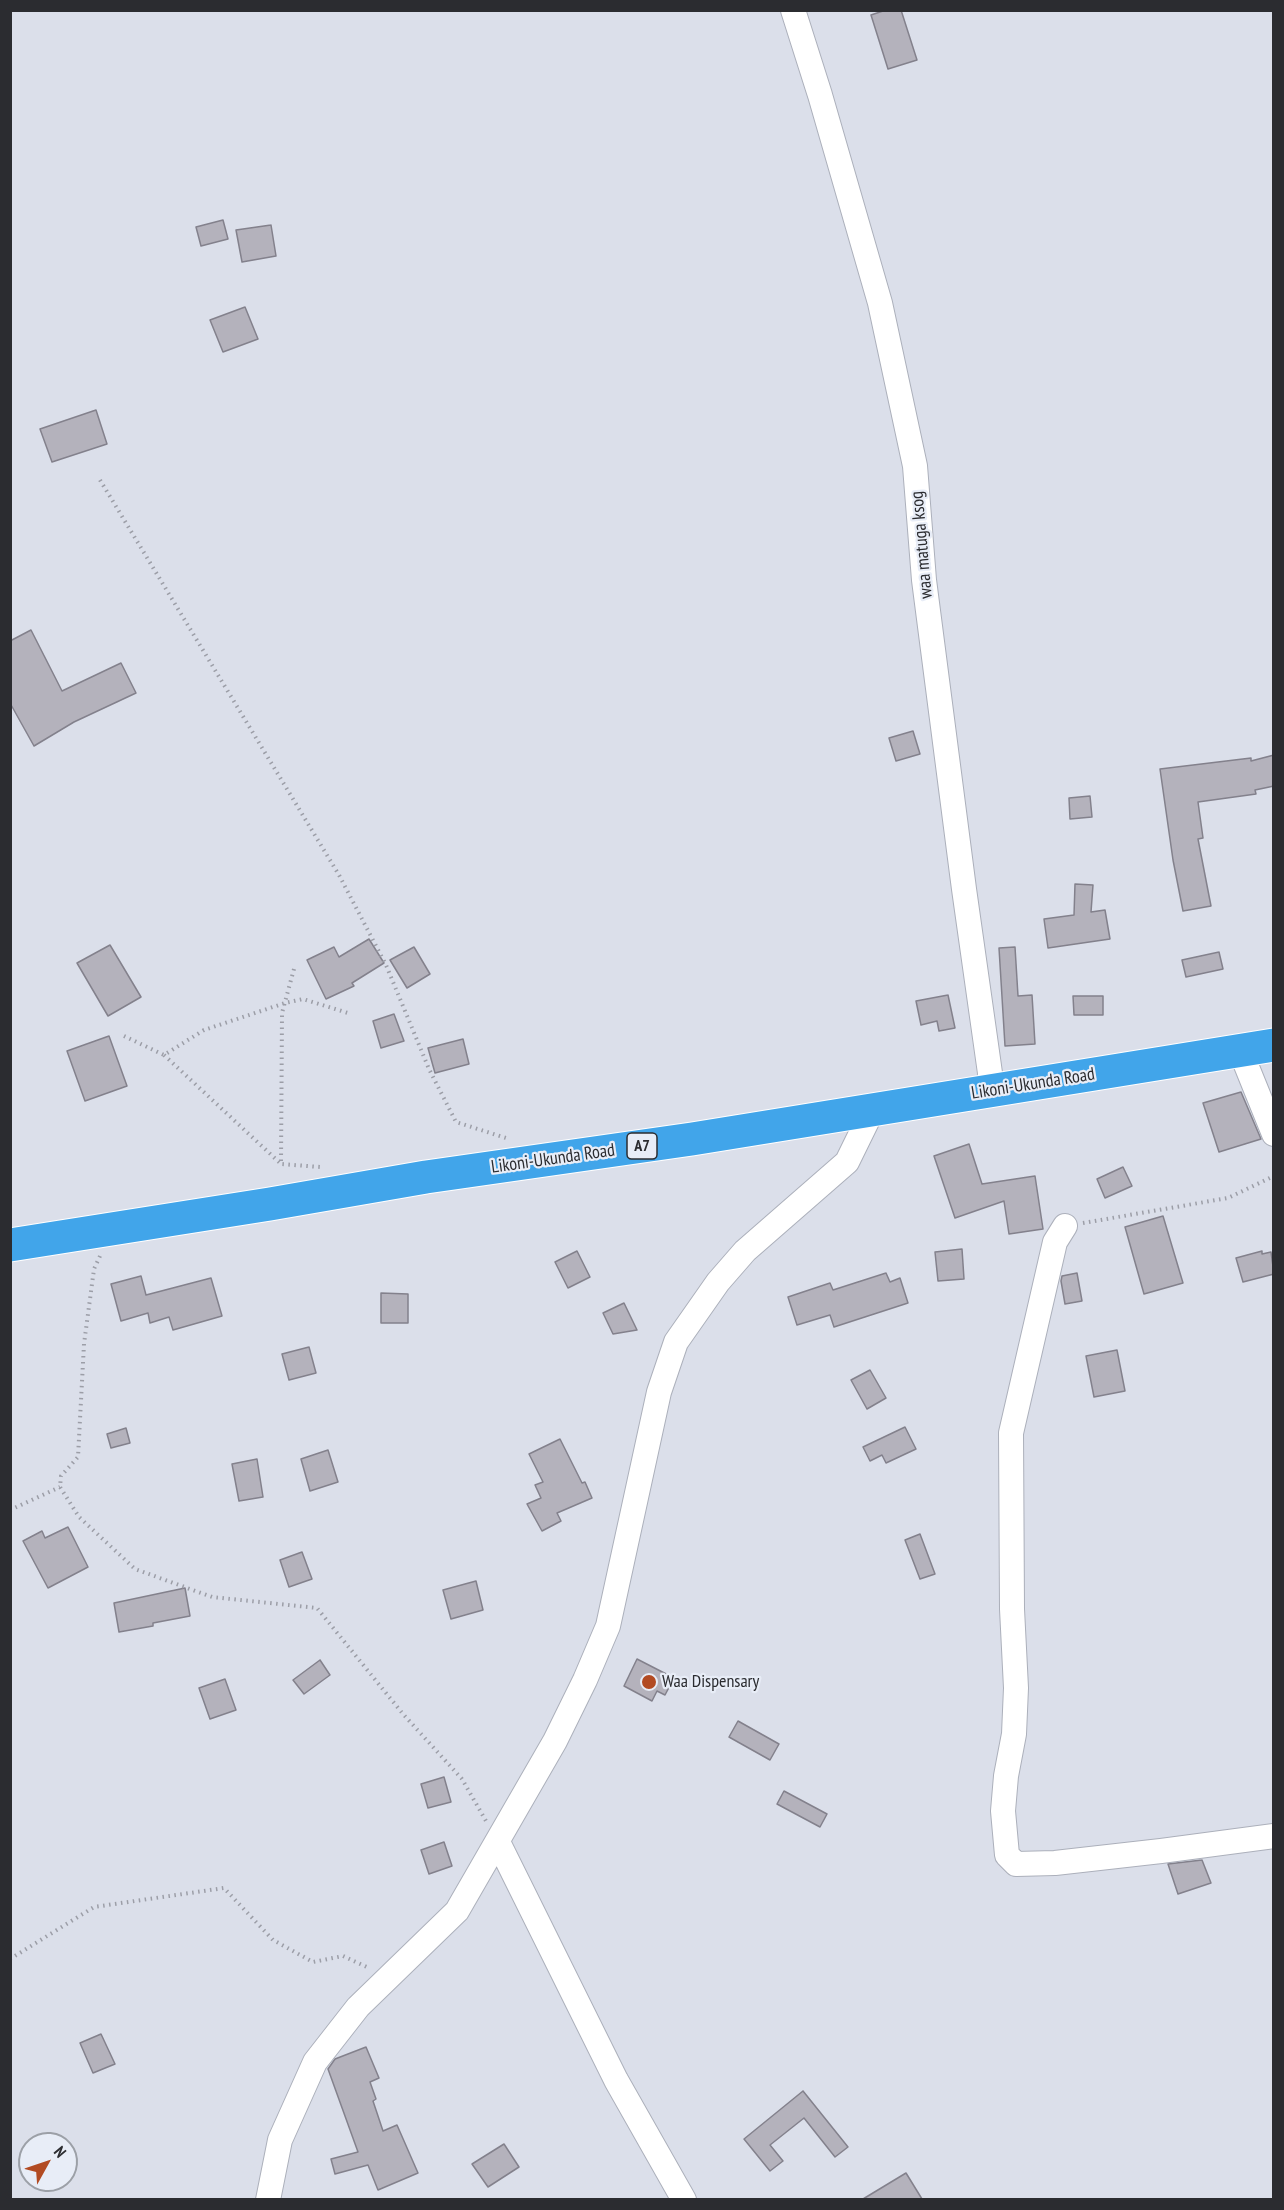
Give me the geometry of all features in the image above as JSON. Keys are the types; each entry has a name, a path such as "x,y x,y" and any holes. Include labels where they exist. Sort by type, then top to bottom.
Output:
{"highway":[{"name":"Likoni-Ukunda Road","path":"10,1245 426,1177 692,1139 1274,1045"}],"street":[{"name":"waa matuga ksog","path":"793,10 880,303 915,466 924,580 990,1073 989,1091"},
{"path":"1240,1050 1274,1134"},
{"path":"268,2199 280,2140 315,2062 358,2007 458,1911 555,1741 585,1680 608,1626 659,1392 676,1342 718,1282 745,1251 847,1162 873,1109"},
{"path":"1065,1226 1055,1242 1011,1433 1012,1609 1016,1688 1014,1734 1006,1776 1003,1810 1007,1855 1016,1864 1055,1863 1274,1836"},
{"path":"498,1842 616,2080 684,2199"}],"path":[{"path":"100,480 339,875 386,965 429,1069 456,1122 510,1140"},
{"path":"281,1164 282,1013 294,969"},
{"path":"164,1055 204,1030 285,1003 303,999 348,1013"},
{"path":"124,1036 164,1055 281,1164 325,1168"},
{"path":"1065,1226 1228,1198 1274,1176"},
{"path":"112,1228 94,1269 84,1344 78,1457 61,1476 60,1488 79,1517 135,1569 212,1597 317,1608 403,1714 462,1779 498,1842"},
{"path":"10,1510 60,1488"},
{"path":"10,1959 94,1907 224,1888 273,1940 313,1962 343,1956 388,1977"}],"building":[{"path":"886,10 901,10 917,60 888,69 871,15"},
{"path":"223,220 228,239 201,246 196,227"},
{"path":"271,225 276,256 242,262 236,230"},
{"path":"245,307 258,339 223,352 210,320"},
{"path":"96,410 107,444 52,462 40,429"},
{"path":"31,630 62,691 121,663 136,693 74,722 34,746 10,703 10,641"},
{"path":"913,731 920,754 896,761 889,738"},
{"path":"1274,755 1274,786 1255,790 1256,794 1198,802 1203,838 1198,839 1211,906 1183,911 1160,769 1251,758 1251,761"},
{"path":"1090,796 1092,817 1070,819 1069,798"},
{"path":"1075,884 1093,885 1091,912 1105,910 1110,939 1048,948 1044,919 1074,915"},
{"path":"369,939 384,963 352,983 354,986 326,999 307,960 334,947 339,957"},
{"path":"110,945 141,997 108,1016 77,963"},
{"path":"414,947 430,974 407,988 390,960"},
{"path":"1015,947 1018,996 1032,995 1035,1044 1005,1046 999,948"},
{"path":"1219,952 1223,969 1186,977 1182,960"},
{"path":"948,995 955,1028 939,1031 937,1021 921,1025 916,1001"},
{"path":"1073,996 1103,996 1103,1015 1074,1015"},
{"path":"394,1014 404,1041 381,1048 373,1021"},
{"path":"109,1036 127,1086 85,1101 67,1051"},
{"path":"463,1039 469,1064 435,1073 428,1048"},
{"path":"1241,1092 1261,1139 1219,1152 1203,1103"},
{"path":"969,1144 982,1184 1035,1176 1043,1229 1009,1234 1004,1201 955,1218 934,1156"},
{"path":"1123,1167 1132,1186 1105,1198 1097,1179"},
{"path":"1163,1216 1183,1283 1144,1294 1125,1227"},
{"path":"962,1249 964,1279 938,1281 935,1252"},
{"path":"577,1251 590,1277 568,1288 555,1262"},
{"path":"1262,1251 1262,1254 1271,1252 1274,1274 1243,1282 1236,1258"},
{"path":"886,1273 890,1282 900,1278 908,1303 834,1327 830,1315 797,1325 788,1297 830,1283 833,1290"},
{"path":"1077,1273 1082,1301 1065,1304 1062,1276"},
{"path":"141,1276 146,1295 211,1278 222,1316 173,1330 169,1317 150,1323 148,1313 121,1321 111,1284"},
{"path":"381,1293 408,1294 408,1323 381,1323"},
{"path":"624,1303 637,1330 613,1334 603,1313"},
{"path":"309,1347 316,1373 289,1380 282,1354"},
{"path":"1117,1350 1125,1391 1094,1397 1086,1356"},
{"path":"870,1370 886,1398 867,1409 851,1380"},
{"path":"905,1427 916,1449 886,1463 882,1455 870,1461 863,1447"},
{"path":"126,1428 130,1443 111,1448 107,1434"},
{"path":"560,1439 592,1498 557,1513 561,1521 542,1531 527,1504 541,1498 535,1485 543,1482 529,1454"},
{"path":"328,1450 338,1482 310,1491 301,1459"},
{"path":"257,1459 263,1497 239,1501 232,1464"},
{"path":"68,1527 88,1567 48,1588 23,1541 42,1531 45,1538"},
{"path":"920,1534 935,1574 920,1579 905,1540"},
{"path":"302,1552 312,1579 289,1587 280,1560"},
{"path":"476,1581 483,1610 451,1619 443,1590"},
{"path":"185,1588 190,1616 119,1632 114,1603"},
{"name":"Waa Dispensary","path":"637,1659 674,1678 665,1695 657,1691 652,1701 624,1686"},
{"path":"320,1660 330,1675 304,1694 293,1680"},
{"path":"225,1679 236,1710 210,1719 199,1688"},
{"path":"738,1721 779,1744 770,1760 729,1737"},
{"path":"444,1777 451,1802 428,1808 421,1784"},
{"path":"784,1791 827,1814 820,1827 777,1804"},
{"path":"444,1842 452,1866 429,1874 421,1850"},
{"path":"1202,1860 1211,1883 1178,1894 1168,1864"},
{"path":"101,2034 115,2064 93,2073 80,2043"},
{"path":"366,2047 379,2078 370,2082 376,2099 373,2101 383,2131 397,2125 418,2173 378,2190 368,2165 335,2174 331,2159 358,2152 328,2069 335,2059"},
{"path":"803,2091 848,2147 835,2157 804,2118 770,2145 783,2161 770,2171 744,2139"},
{"path":"504,2144 519,2167 488,2187 472,2164"},
{"path":"906,2173 922,2199 863,2199"}],"place":[{"name":"Waa Dispensary","path":"649,1682"}]}
